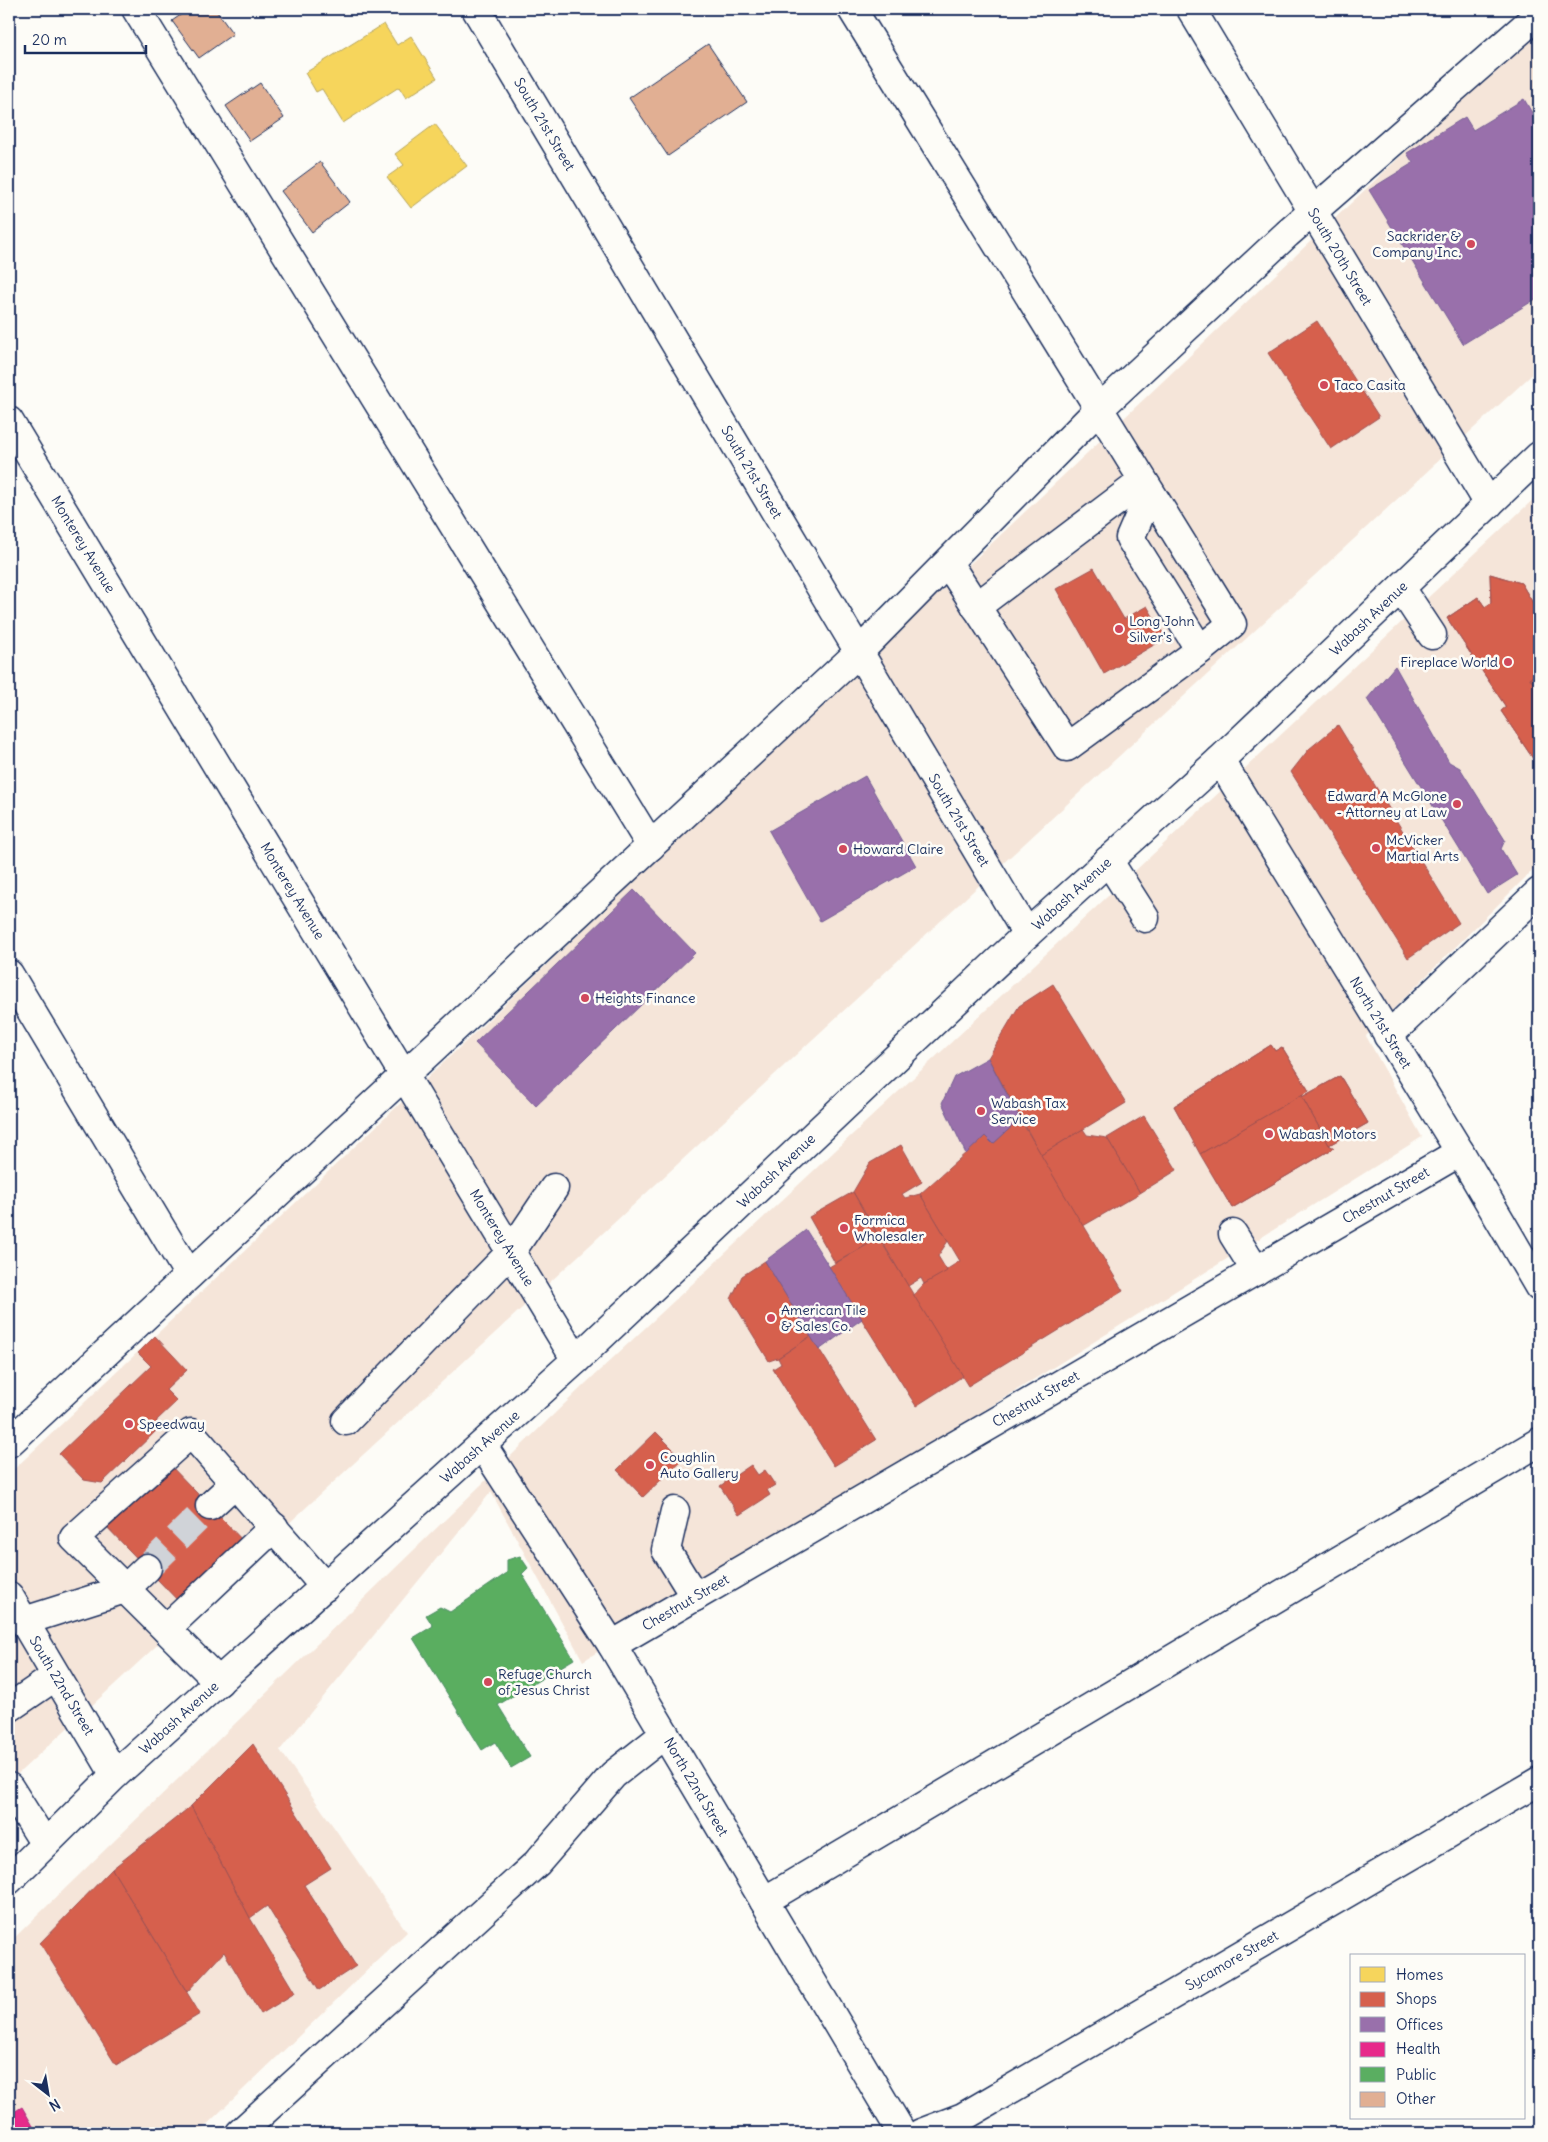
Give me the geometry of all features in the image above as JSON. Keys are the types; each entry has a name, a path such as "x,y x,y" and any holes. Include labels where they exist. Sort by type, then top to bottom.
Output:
{"street":[{"path":"136,9 651,846"},
{"name":"South 21st Street","path":"476,9 1027,934"},
{"path":"852,9 1232,624 1200,650 1067,747 948,563"},
{"name":"South 20th Street","path":"1191,9 1489,504"},
{"path":"9,1443 859,652 1099,409 1313,212 1539,14"},
{"name":"Monterey Avenue","path":"9,421 576,1360"},
{"name":"Wabash Avenue","path":"9,1880 115,1775 483,1446 576,1360 1027,934 1220,760 1539,456"},
{"path":"976,607 1146,486"},
{"path":"1146,486 1130,538 1200,650"},
{"path":"1400,588 1432,635"},
{"name":"North 21st Street","path":"1220,760 1537,1277"},
{"path":"1108,860 1144,918"},
{"path":"1388,1036 1539,892"},
{"path":"9,974 189,1275"},
{"name":"Chestnut Street","path":"612,1645 1460,1152"},
{"path":"346,1421 511,1252 554,1188"},
{"path":"1234,1234 1256,1271"},
{"path":"219,1682 74,1538 191,1432 325,1587"},
{"path":"764,1901 1539,1442"},
{"name":"North 22nd Street","path":"483,1446 612,1645 902,2133"},
{"path":"210,1506 235,1483"},
{"path":"675,1511 666,1550 695,1597"},
{"path":"166,1629 274,1527"},
{"path":"24,1621 125,1590 147,1568"},
{"name":"South 22nd Street","path":"9,1596 115,1775"},
{"path":"9,1708 56,1676"},
{"path":"240,2133 537,1863 613,1775 665,1734"},
{"name":"Sycamore Street","path":"921,2133 963,2117 1539,1780"},
{"path":"9,1787 45,1844"}],"shaded area":[{"path":"1539,25 1539,368 9,1782 9,1474"},
{"path":"1539,494 1539,864 1366,1036 1422,1137 583,1661 491,1492 280,1750 407,1932 198,2133 9,2133 9,1943 585,1384"}],"building: Homes":[{"path":"384,24 397,45 411,36 437,78 406,98 399,87 343,123 322,89 316,92 305,73"},
{"path":"435,124 467,166 411,208 387,177 404,165 395,154"}],"building: Shops":[{"name":"Taco Casita","path":"1317,321 1379,417 1331,449 1268,353"},
{"name":"Long John Silver's","path":"1094,568 1124,619 1147,606 1166,638 1104,674 1056,589"},
{"name":"Fireplace World","path":"1490,574 1521,583 1539,613 1539,761 1534,760 1501,711 1506,707 1447,618 1478,597 1485,607 1491,603"},
{"name":"Fireplace World","path":"1490,574 1521,583 1539,613 1539,673 1530,678 1539,693 1539,761 1534,760 1501,711 1506,707 1447,618 1478,597 1485,607 1491,603"},
{"path":"1539,673 1539,693 1530,678"},
{"name":"McVicker Martial Arts","path":"1338,725 1459,923 1408,958 1291,772 1309,749"},
{"path":"1053,984 1126,1103 1041,1155 988,1058 1019,1006"},
{"name":"Wabash Motors","path":"1271,1045 1275,1051 1282,1047 1309,1091 1303,1094 1302,1097 1340,1076 1368,1123 1329,1145 1334,1148 1232,1208 1174,1106"},
{"path":"1271,1045 1275,1051 1282,1047 1309,1091 1200,1154 1174,1106"},
{"path":"1340,1076 1368,1123 1329,1145 1302,1097"},
{"path":"1303,1094 1302,1097 1329,1145 1334,1148 1232,1208 1200,1154"},
{"path":"1144,1116 1177,1170 1140,1193 1107,1138"},
{"path":"1020,1119 1123,1291 968,1386 913,1296 924,1284 960,1261 920,1194 985,1136 993,1144"},
{"path":"1083,1129 1087,1135 1107,1138 1140,1193 1083,1226 1041,1155"},
{"path":"901,1145 922,1182 902,1194 905,1198 920,1194 948,1241 938,1256 947,1271 924,1284 921,1278 908,1286 853,1192 870,1163"},
{"name":"Formica Wholesaler","path":"853,1192 879,1238 835,1263 809,1217"},
{"path":"879,1238 963,1376 916,1406 829,1267"},
{"name":"American Tile & Sales Co.","path":"765,1261 811,1336 778,1358 769,1361 731,1299 742,1276"},
{"path":"155,1336 187,1370 166,1390 177,1401 157,1420 157,1430 102,1483 84,1480 59,1454 151,1366 138,1353"},
{"path":"811,1336 876,1440 834,1466 773,1369 781,1364 778,1358"},
{"name":"Coughlin Auto Gallery","path":"656,1432 683,1459 643,1497 617,1470"},
{"path":"166,1461 248,1546 184,1607 102,1522"},
{"path":"751,1465 758,1475 765,1470 775,1485 767,1490 770,1495 739,1515 720,1486"},
{"path":"253,1744 331,1868 304,1885 356,1966 319,1990 267,1906 250,1918 191,1806"},
{"path":"191,1806 250,1918 295,1993 261,2014 224,1952 187,1992 112,1869"},
{"path":"112,1869 200,2014 116,2065 40,1943"}],"building: Offices":[{"name":"Sackrider & Company Inc.","path":"1524,99 1539,125 1539,297 1463,344 1369,190 1413,163 1407,153 1465,117 1473,130"},
{"name":"Edward A McGlone - Attorney at Law","path":"1395,666 1449,762 1460,768 1505,840 1501,849 1517,875 1487,894 1367,699"},
{"name":"Howard Claire","path":"865,776 916,866 820,921 769,831"},
{"name":"Heights Finance","path":"634,890 695,953 536,1106 475,1043"},
{"name":"Wabash Tax Service","path":"988,1058 1020,1119 993,1144 985,1136 966,1154 942,1103 954,1077"},
{"path":"806,1230 862,1319 819,1350 765,1261"}],"building: Health":[{"path":"22,2107 37,2133 9,2133 9,2115"}],"building: Public":[{"name":"Refuge Church of Jesus Christ","path":"520,1556 528,1568 522,1574 574,1659 498,1705 530,1757 511,1768 495,1742 482,1750 413,1638 433,1626 426,1615 440,1607 450,1612 507,1573 507,1560"}],"building: Other":[{"path":"189,9 215,9 233,34 199,58 172,21"},
{"path":"708,44 747,102 668,156 629,98"},
{"path":"260,83 284,118 250,141 226,106"},
{"path":"320,162 350,202 312,232 281,191"}],"tunnel":[{"path":"147,1568 210,1506"}],"place":[{"name":"Sackrider & Company Inc.","path":"1471,244"},
{"name":"Taco Casita","path":"1324,385"},
{"name":"Long John Silver's","path":"1119,629"},
{"name":"Fireplace World","path":"1508,662"},
{"name":"Edward A McGlone - Attorney at Law","path":"1457,804"},
{"name":"McVicker Martial Arts","path":"1376,848"},
{"name":"Howard Claire","path":"843,849"},
{"name":"Heights Finance","path":"585,998"},
{"name":"Wabash Tax Service","path":"981,1111"},
{"name":"Wabash Motors","path":"1269,1134"},
{"name":"Formica Wholesaler","path":"844,1228"},
{"name":"American Tile & Sales Co.","path":"771,1318"},
{"name":"Speedway","path":"129,1424"},
{"name":"Coughlin Auto Gallery","path":"650,1465"},
{"name":"Refuge Church of Jesus Christ","path":"488,1682"}]}
